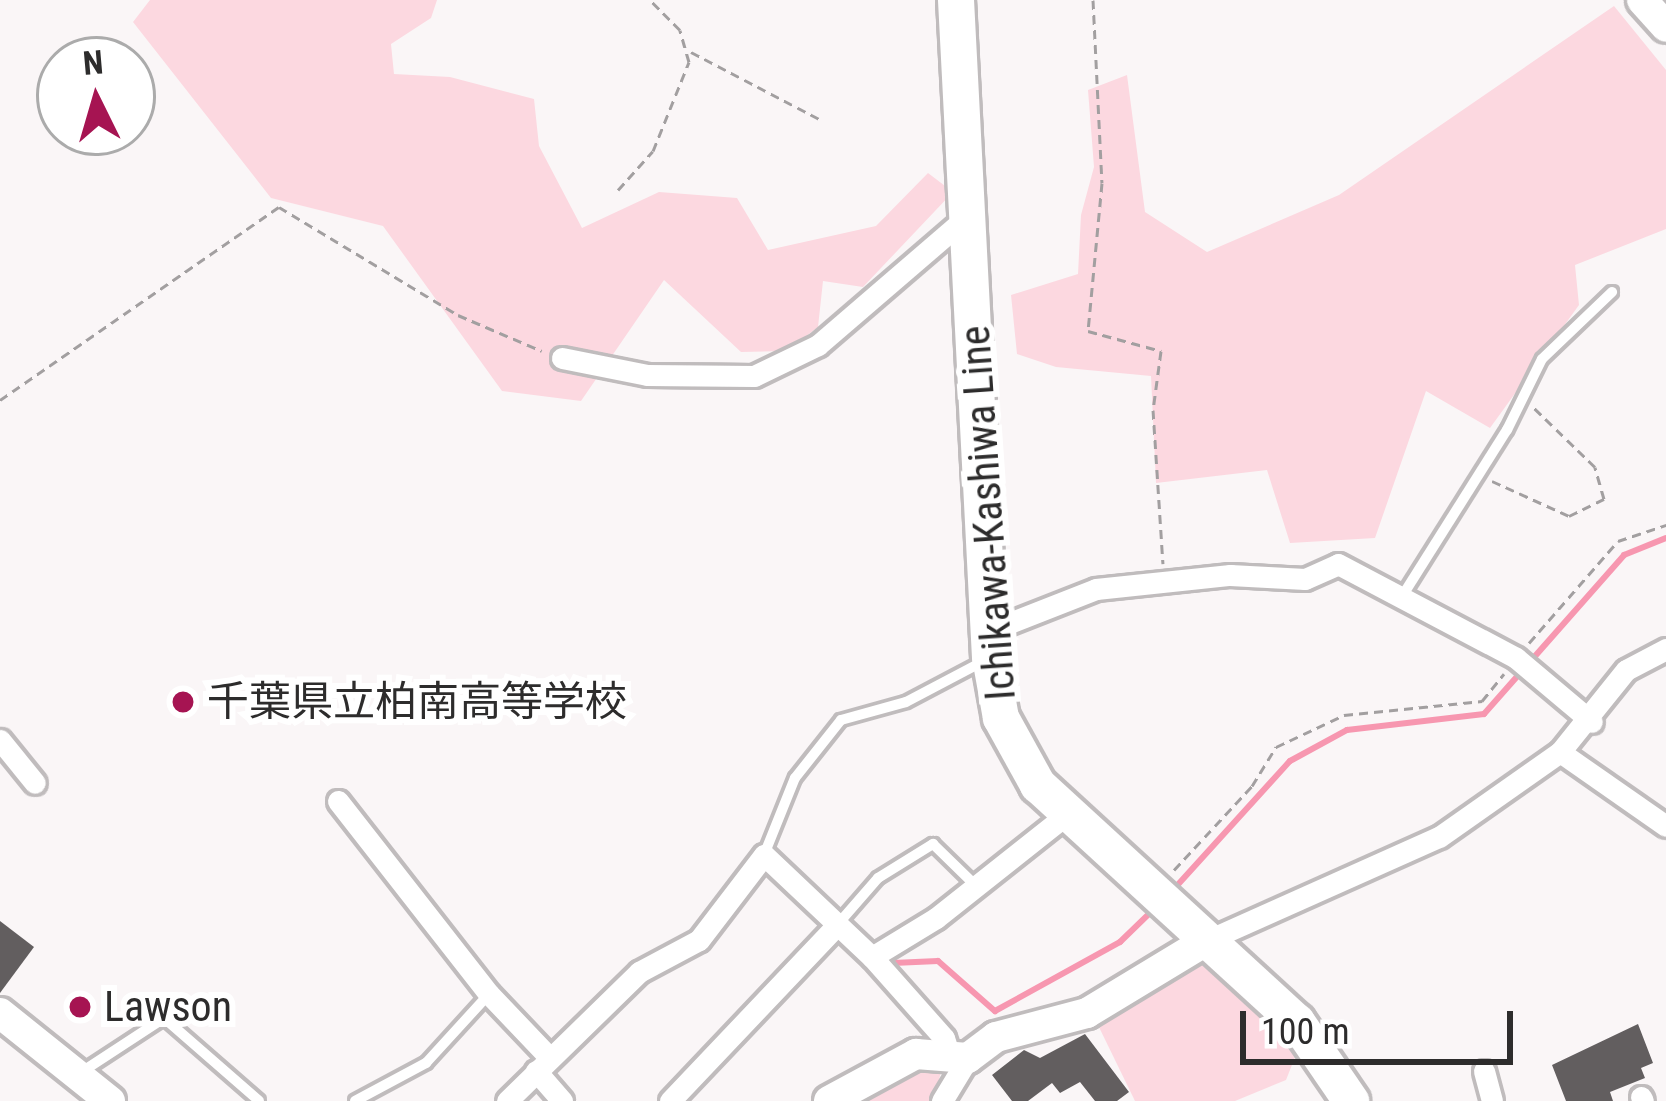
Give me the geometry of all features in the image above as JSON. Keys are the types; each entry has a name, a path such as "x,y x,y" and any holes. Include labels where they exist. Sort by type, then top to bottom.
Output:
{"main road":[{"name":"Ichikawa-Kashiwa Line","path":"956,0 990,644 1013,746 1067,814 1164,891 1206,941 1297,1022 1351,1101"}],"street":[{"path":"1642,0 1666,27"},
{"path":"562,358 647,375 754,376 818,344 968,216"},
{"path":"990,644 1096,589 1164,581 1305,578 1338,563 1399,600 1516,658 1592,722"},
{"path":"829,1101 916,1054 959,1056 996,1036 1087,1013 1206,941 1439,837 1560,752 1592,722 1626,670 1666,649"},
{"path":"0,740 34,783"},
{"path":"1560,752 1663,820"},
{"path":"338,801 543,1065 562,1101"},
{"path":"872,957 976,886 1067,814"},
{"path":"507,1101 640,972 699,940 764,855 872,957 959,1056"},
{"path":"670,1101 838,925"},
{"path":"0,1013 110,1101"},
{"path":"942,1101 959,1056"},
{"path":"1484,1071 1492,1101"}],"lane":[{"path":"1399,600 1480,476 1557,341 1612,292"},
{"path":"764,855 795,778 841,720 906,702 990,644"},
{"path":"838,925 878,878 933,844 976,886"},
{"path":"355,1101 426,1063 489,994"},
{"path":"77,1075 164,1018 259,1101"}],"path":[{"path":"650,0 680,30 689,51 823,121"},
{"path":"1093,0 1102,183 1088,331 1161,352 1153,410 1164,581"},
{"path":"618,190 653,151 689,51"},
{"path":"0,400 280,207 458,315 562,358"},
{"path":"1480,476 1569,516 1604,500 1595,467 1523,398"},
{"path":"1164,891 1252,786 1276,747 1344,715 1482,701 1618,541 1666,525"}],"shaded area":[{"path":"150,0 437,0 431,18 391,44 394,74 450,77 534,99 539,146 582,228 659,192 737,198 768,250 876,226 928,173 953,192 863,287 823,281 818,327 787,351 741,352 664,280 581,401 502,391 383,226 271,198 156,51 156,36 144,36 133,22"},
{"path":"1614,6 1666,70 1666,229 1575,265 1579,305 1490,428 1426,391 1375,538 1290,543 1267,470 1156,483 1151,376 1056,367 1017,354 1011,295 1078,274 1081,215 1094,167 1088,90 1127,75 1145,212 1207,252 1339,195"},
{"path":"1190,963 1213,963 1299,1047 1286,1080 1235,1101 1135,1101 1096,1021"},
{"path":"943,1063 934,1101 848,1101 918,1065"}],"building":[{"path":"0,921 34,947 0,993"},
{"path":"1638,1024 1653,1063 1641,1068 1645,1078 1610,1092 1613,1101 1566,1101 1552,1065"},
{"path":"1085,1034 1129,1092 1117,1101 1095,1101 1080,1082 1060,1093 1052,1083 1028,1101 1012,1101 992,1075 1024,1050 1040,1058"}],"waterway":[{"path":"1173,890 1290,761 1347,730 1484,714 1624,555 1666,538"},
{"path":"893,963 938,961 995,1011 1120,942 1155,908"}],"place":[{"name":"千葉県立柏南高等学校","path":"183,702"},
{"name":"Lawson","path":"80,1007"}]}
